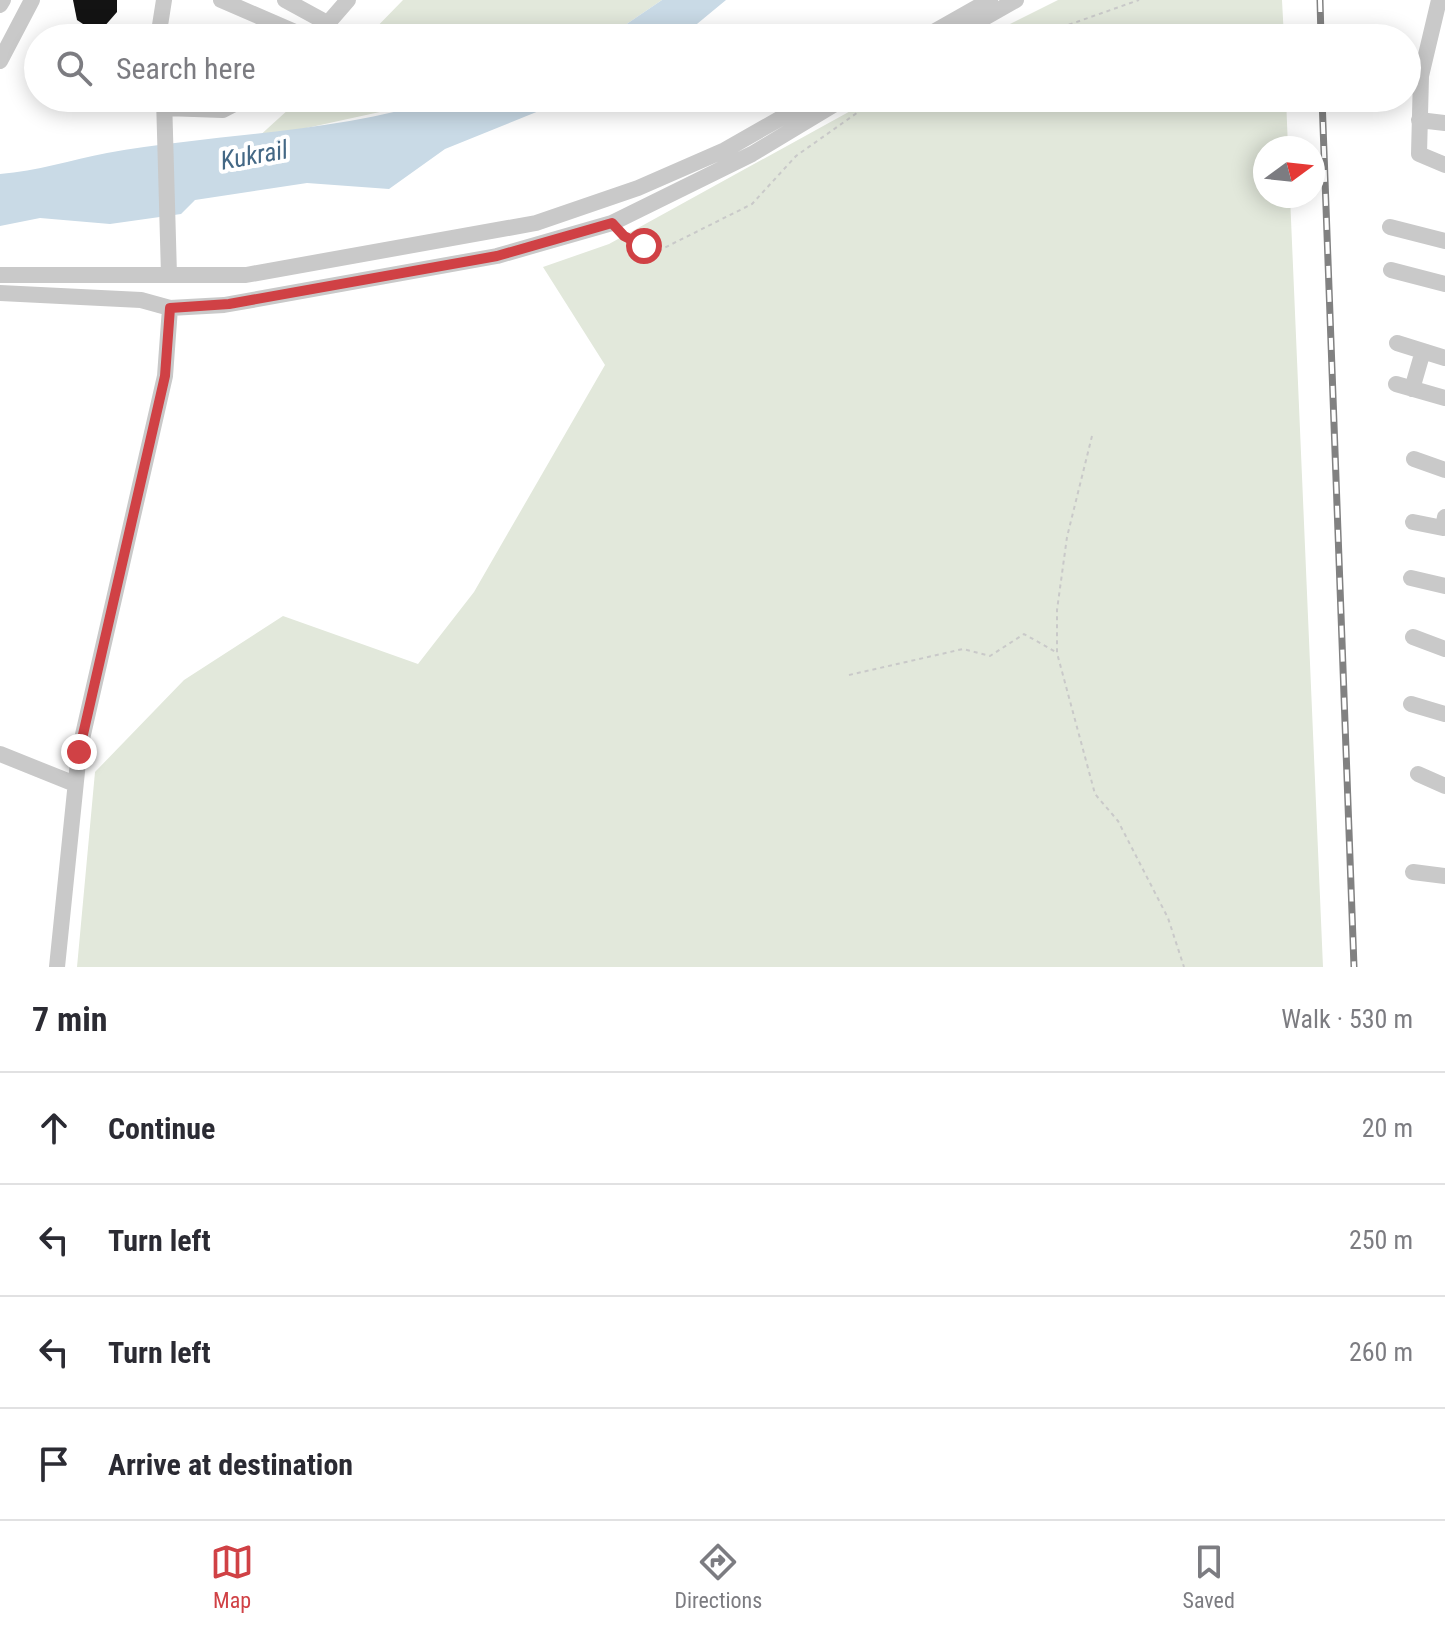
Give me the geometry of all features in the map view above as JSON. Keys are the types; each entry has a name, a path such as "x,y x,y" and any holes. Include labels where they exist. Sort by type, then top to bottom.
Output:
{"street":[{"path":"0,5 3,0"},
{"path":"0,61 32,0"},
{"path":"160,24 164,0"},
{"path":"221,0 278,24"},
{"path":"285,0 329,24 347,0"},
{"path":"948,24 990,0"},
{"path":"974,24 1016,0"},
{"path":"1421,76 1439,0"},
{"path":"165,112 170,270"},
{"path":"0,293 122,299 170,308 224,305 497,256 612,223 740,161 800,112"},
{"path":"0,275 122,278 170,270 246,275 536,223 638,188 812,112"},
{"path":"1419,112 1419,154 1445,165"},
{"path":"1419,120 1445,123"},
{"path":"1390,227 1445,241"},
{"path":"1391,270 1445,284"},
{"path":"224,275 224,305"},
{"path":"122,278 122,299"},
{"path":"57,967 79,752 165,376 170,308"},
{"path":"1397,343 1445,358"},
{"path":"1423,351 1404,387 1445,398"},
{"path":"1414,459 1445,470"},
{"path":"1413,522 1443,528 1445,517"},
{"path":"1411,578 1445,586"},
{"path":"1413,637 1445,649"},
{"path":"1411,704 1445,714"},
{"path":"0,754 75,784"},
{"path":"1418,774 1445,786"},
{"path":"1413,872 1445,876"}],"path":[{"path":"1071,24 1139,0"},
{"path":"612,223 624,236 658,251 698,233 752,204 796,156 858,112"},
{"path":"1092,436 1067,537 1057,610 1057,653 1095,794 1118,821 1168,918 1184,967"},
{"path":"849,675 963,649 990,656 1024,634 1057,653"}],"shaded area":[{"path":"403,0 662,0 627,24 380,24"},
{"path":"1058,0 1282,0 1283,24 1010,24"},
{"path":"286,112 380,112 256,139"},
{"path":"849,112 1287,112 1288,136 1253,136 1253,208 1291,208 1323,967 77,967 95,772 184,680 283,616 418,664 474,592 605,365 543,267 609,244"}],"water":[{"path":"662,0 726,0 697,24 627,24"},
{"name":"Kukrail","path":"394,112 536,112 445,149 389,189 307,183 195,200 181,214 110,224 40,218 0,226 0,174 149,146 361,119"}],"building":[{"path":"73,0 117,0 117,12 106,24 83,24 77,20"}],"railway":[{"path":"1320,0 1321,24"},
{"path":"1323,112 1354,967"}],"route":[{"path":"79,752 165,376 170,308 229,304 497,256 612,223 624,236 644,246"}]}
